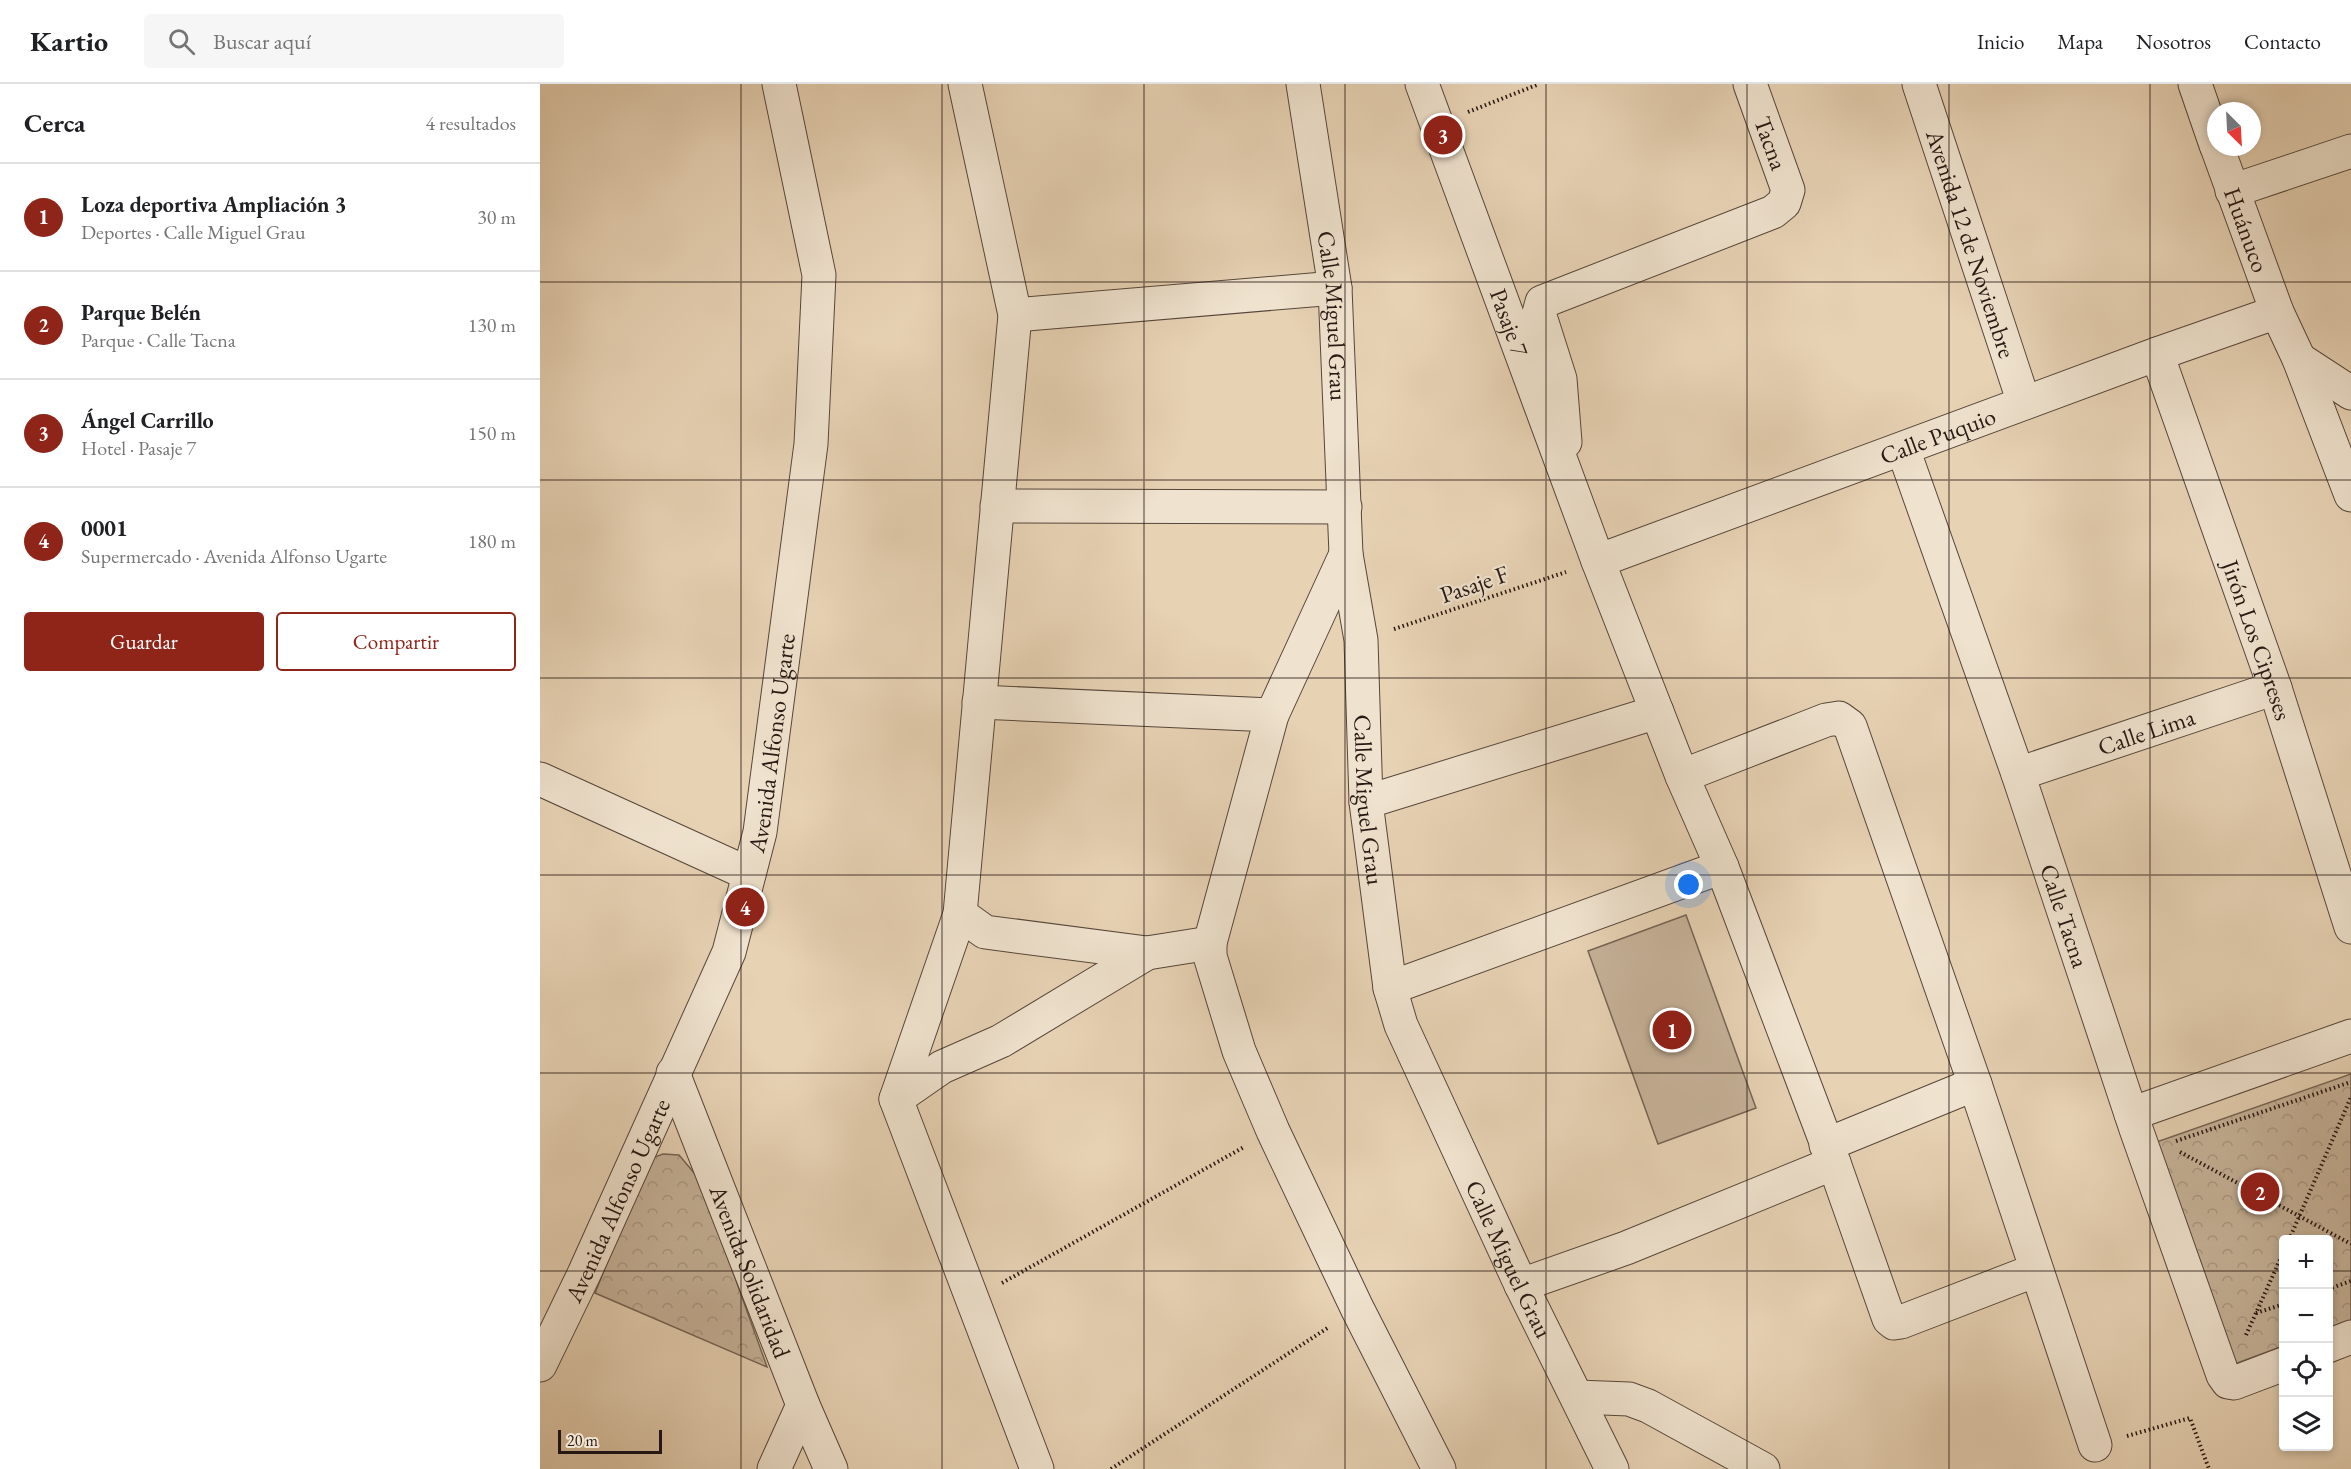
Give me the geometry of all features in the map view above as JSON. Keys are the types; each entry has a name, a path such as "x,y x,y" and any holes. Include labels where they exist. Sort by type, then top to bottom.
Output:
{"street":[{"name":"Avenida Alfonso Ugarte","path":"540,1365 584,1274 729,952 760,832 811,444 819,274 779,84"},
{"path":"965,84 1015,315 960,914 896,1099 1037,1469"},
{"name":"Calle Miguel Grau","path":"1303,84 1335,288 1346,554 1361,640 1366,802 1390,988 1401,1025 1521,1285 1612,1469"},
{"name":"Pasaje 7","path":"1422,84 1598,561 1682,776 1722,867 1830,1154 1889,1319 1894,1323 1901,1323 2036,1270"},
{"name":"Tacna","path":"1566,473 1562,386 1539,313 1542,302 1773,212 1784,203 1788,190 1750,84"},
{"name":"Avenida 12 de Noviembre","path":"1919,84 2024,403"},
{"name":"Huánuco","path":"2195,84 2207,119"},
{"path":"2232,191 2351,151"},
{"name":"Huánuco","path":"2220,156 2277,312 2299,359 2351,495"},
{"path":"1015,315 1335,288"},
{"name":"Calle Puquio","path":"1598,561 2157,354 2277,312"},
{"name":"Jirón Los Cipreses","path":"2157,354 2275,688 2351,927"},
{"path":"2299,359 2351,393"},
{"name":"Calle Tacna","path":"1903,449 2018,774 2134,1121 2219,1364 2228,1382"},
{"path":"998,506 1345,507"},
{"path":"1346,554 1272,715 1210,943 1210,956 1239,1051 1273,1131 1439,1469"},
{"name":"Calle Lima","path":"2018,774 2275,688"},
{"path":"979,702 1272,715"},
{"path":"1366,802 1657,712"},
{"path":"1682,776 1826,720 1839,718 1850,726 1975,1084 2095,1445"},
{"path":"540,779 749,874"},
{"path":"1390,988 1722,867"},
{"path":"960,914 986,932 1147,953 1210,943"},
{"path":"896,1099 942,1067 1001,1041 1147,953"},
{"path":"2134,1121 2351,1036"},
{"name":"Avenida Solidaridad","path":"673,1073 803,1404 831,1469"},
{"path":"1521,1285 1626,1248 1975,1084"},
{"path":"2333,1344 2351,1337"},
{"path":"2228,1382 2234,1383 2279,1366"},
{"path":"1577,1397 1619,1398 1648,1406 1763,1469"},
{"path":"774,1469 803,1404"}],"path":[{"path":"1437,124 1539,84"},
{"name":"Pasaje F","path":"1361,640 1598,561"},
{"path":"2166,1144 2351,1082"},
{"path":"2291,1235 2351,1097"},
{"path":"2134,1121 2166,1144 2351,1244"},
{"path":"972,1299 1273,1131"},
{"path":"2228,1382 2279,1260"},
{"path":"2333,1287 2351,1281"},
{"path":"2256,1314 2279,1305"},
{"path":"1111,1469 1358,1308"},
{"path":"2095,1445 2190,1418 2209,1469"}],"green space":[{"path":"1686,915 1756,1108 1658,1144 1588,951"},
{"path":"2351,1074 2351,1321 2333,1328 2333,1235 2279,1235 2279,1347 2232,1365 2151,1144"},
{"path":"663,1154 679,1155 700,1180 767,1367 595,1293 649,1159"}],"place":[{"name":"Ángel Carrillo","path":"1443,135"},
{"name":"0001","path":"745,907"},
{"name":"Loza deportiva Ampliación 3","path":"1672,1030"},
{"name":"Parque Belén","path":"2260,1192"}]}
